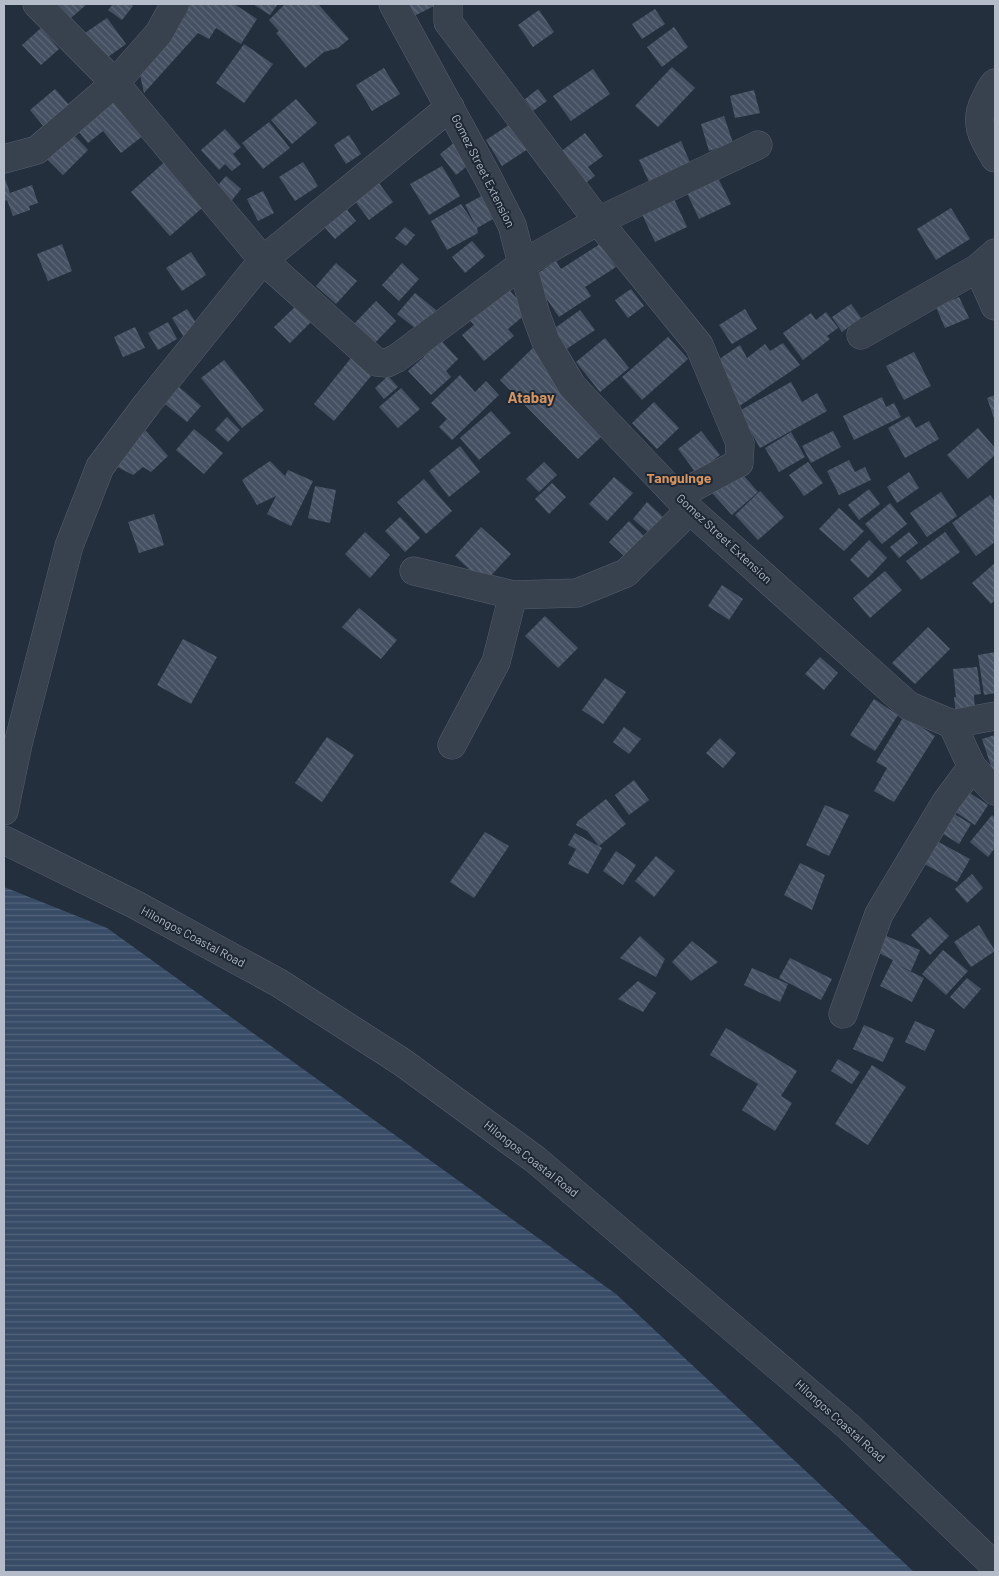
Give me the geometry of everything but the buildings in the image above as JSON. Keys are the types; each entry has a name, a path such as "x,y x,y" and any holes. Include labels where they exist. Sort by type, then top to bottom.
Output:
{"street":[{"path":"37,4 115,83 263,260 376,362 387,363 397,358 522,264 598,222 758,146"},
{"path":"4,159 37,150 115,83 158,33 175,4"},
{"name":"Gomez Street Extension","path":"393,4 512,225 535,312 546,342 572,386 684,503 909,706 952,724"},
{"path":"414,571 513,595 578,593 626,573 684,503 739,463 740,443 699,345 598,222 448,22 448,4"},
{"path":"995,83 982,105 979,117 981,130 995,158"},
{"path":"4,811 18,744 69,546 100,467 147,404 263,260 450,107"},
{"path":"861,335 987,260 995,306"},
{"path":"452,744 496,662 513,595"},
{"path":"995,716 952,724 972,767 995,791"},
{"path":"843,1014 879,914 946,802 972,767"},
{"name":"Hilongos Coastal Road","path":"4,840 136,905 279,983 410,1067 536,1160 565,1184 849,1427 995,1566"}],"water":[{"path":"4,887 107,928 616,1294 914,1572 4,1572"}],"district":[{"name":"Atabay","path":"531,398"},
{"name":"Tanguinge","path":"679,478"}]}
